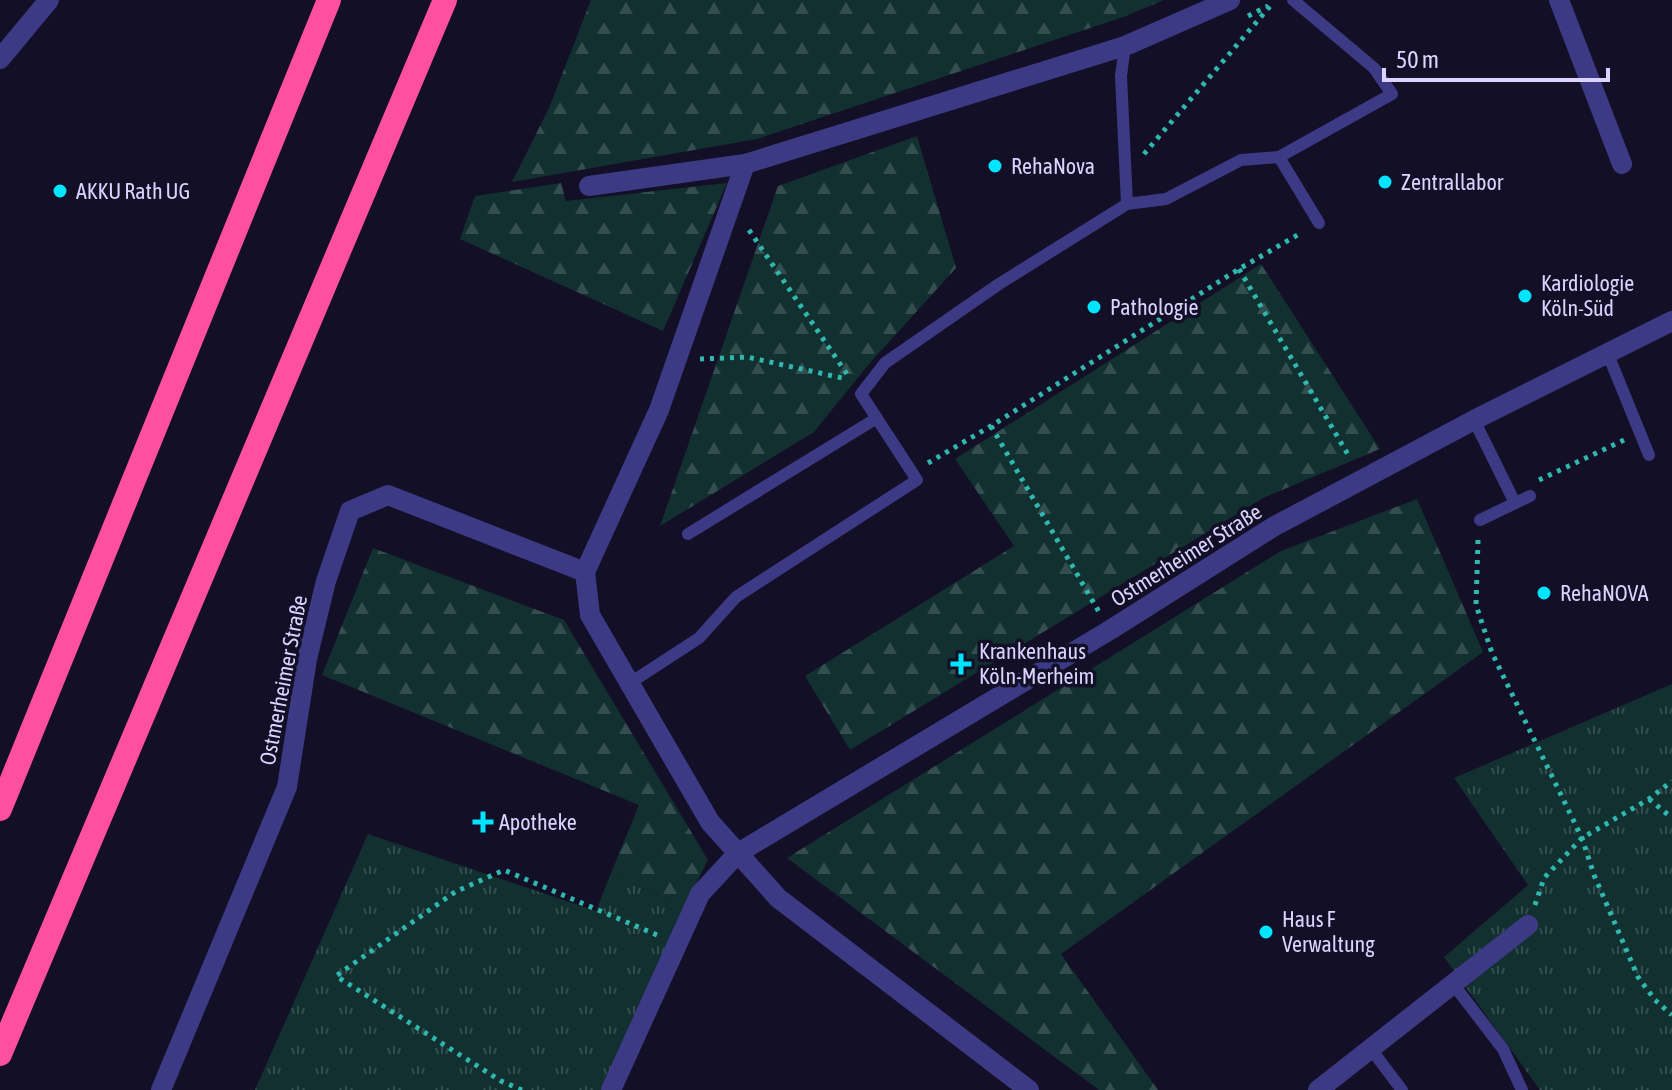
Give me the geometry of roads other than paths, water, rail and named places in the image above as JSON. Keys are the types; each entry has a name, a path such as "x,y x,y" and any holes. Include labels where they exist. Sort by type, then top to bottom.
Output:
{"highway":[{"path":"0,809 329,0"},
{"path":"0,1054 445,0"}],"street":[{"path":"0,59 49,0"},
{"path":"589,186 745,164 1125,46 1230,0"},
{"path":"1559,0 1622,164"},
{"path":"745,164 659,410 585,572 590,615 710,822 778,898 1029,1090"},
{"name":"Ostmerheimer Straße","path":"611,1090 700,894 738,853 1110,630 1273,527 1474,420 1672,321"},
{"name":"Ostmerheimer Straße","path":"161,1090 287,787 307,659 326,581 350,511 388,495 585,572"},
{"path":"1318,1090 1528,925"}],"lane":[{"path":"630,683 699,638 736,597 917,480 861,394 885,363 999,284 1127,204 1166,199 1241,160 1279,157 1392,94 1374,68 1293,0"},
{"path":"1125,46 1121,76 1127,204"},
{"path":"1279,157 1319,223"},
{"path":"1607,352 1649,455"},
{"path":"688,534 877,418"},
{"path":"1474,420 1515,503"},
{"path":"1480,520 1530,496"},
{"path":"1453,984 1503,1049 1522,1090"},
{"path":"1371,1049 1402,1090"}],"place":[{"name":"RehaNova","path":"995,166"},
{"name":"Zentrallabor","path":"1385,182"},
{"name":"AKKU Rath UG","path":"60,191"},
{"name":"Kardiologie Köln-Süd","path":"1525,296"},
{"name":"Pathologie","path":"1094,307"},
{"name":"RehaNOVA","path":"1544,593"},
{"name":"Krankenhaus Köln-Merheim","path":"961,664"},
{"name":"Apotheke","path":"483,822"},
{"name":"Haus F Verwaltung","path":"1266,932"}]}
